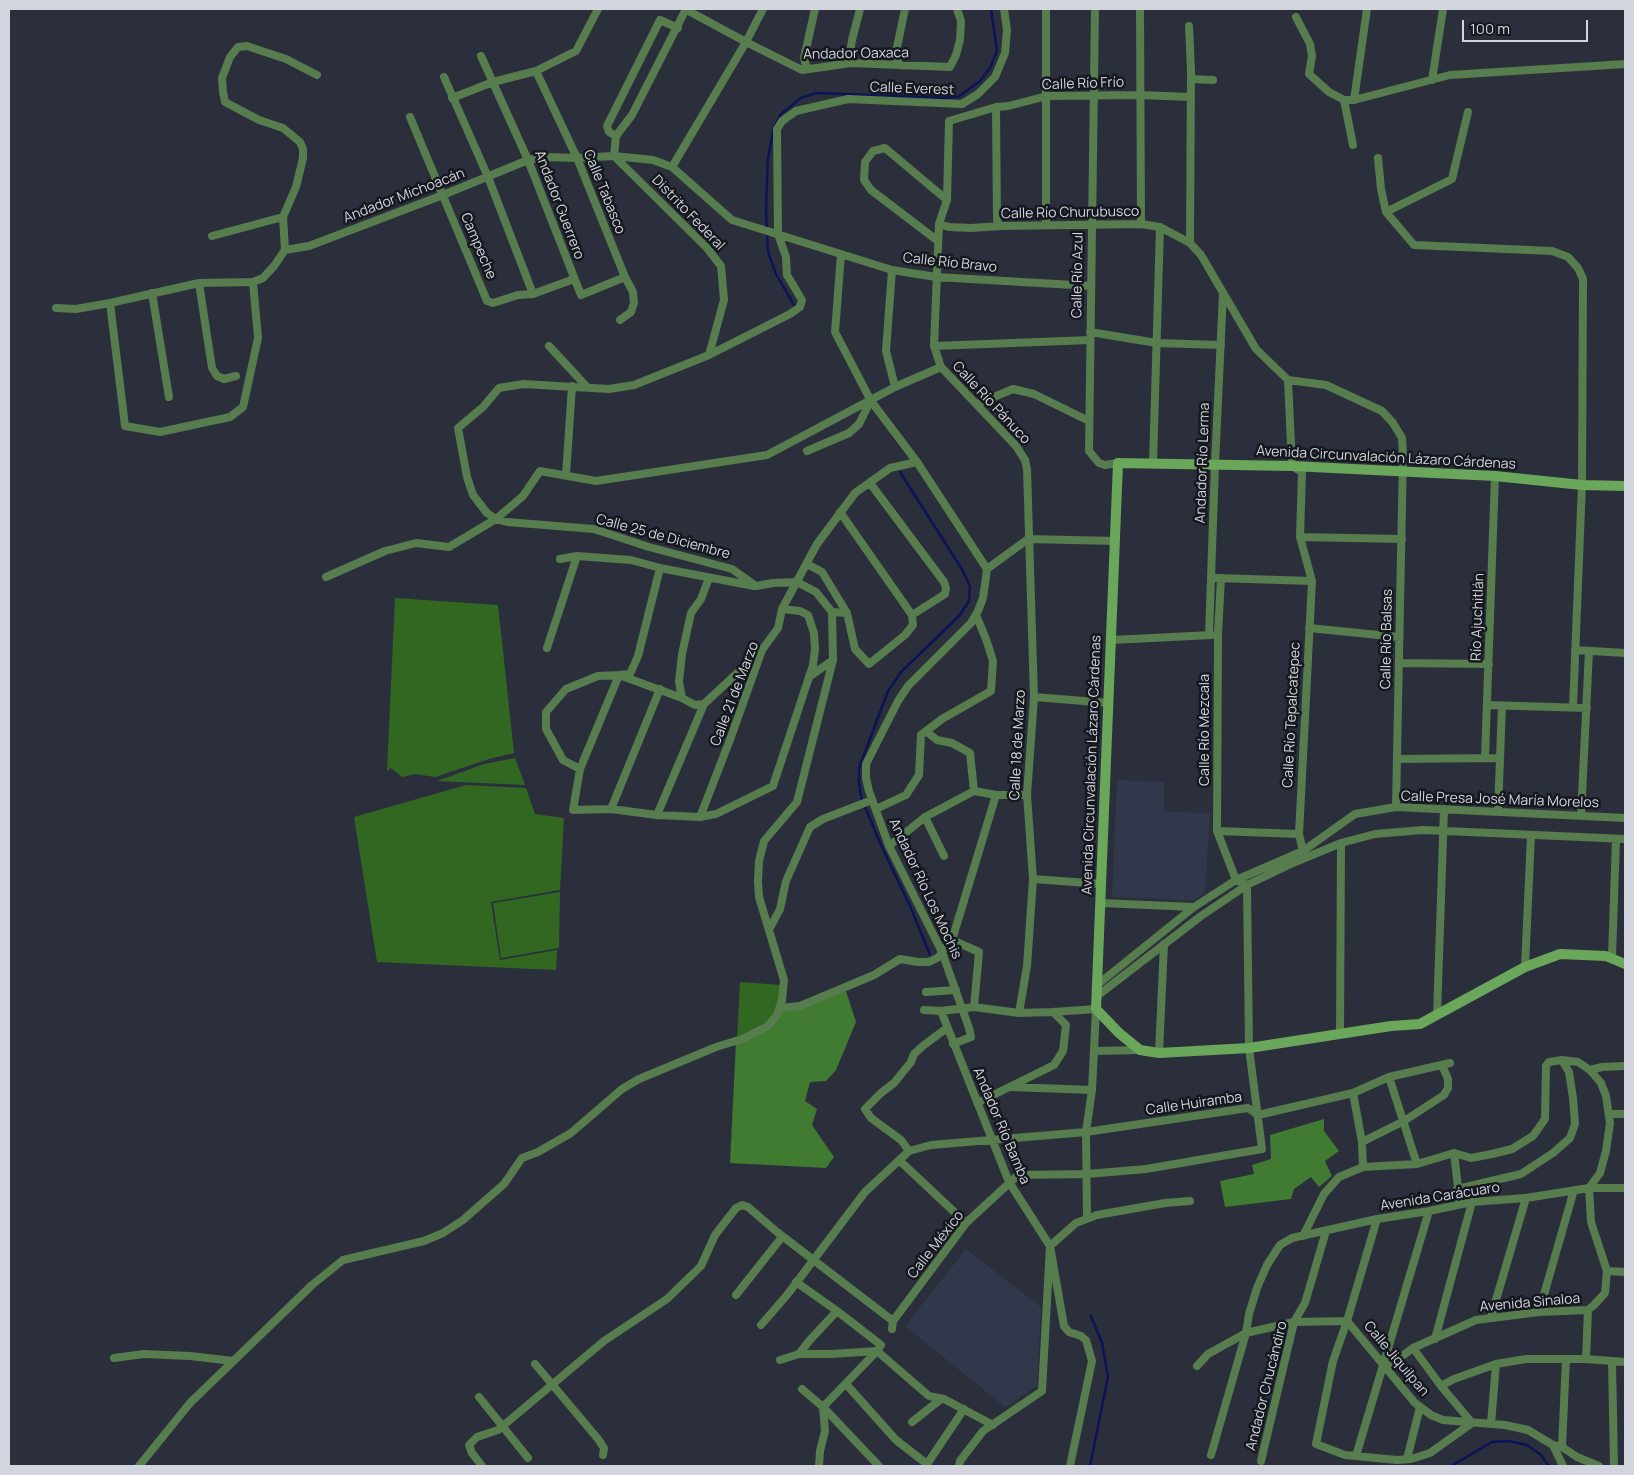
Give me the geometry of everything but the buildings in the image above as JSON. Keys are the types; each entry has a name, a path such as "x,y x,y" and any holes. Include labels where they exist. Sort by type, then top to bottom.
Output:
{"street":[{"path":"452,98 493,82 536,70 576,51 598,9"},
{"path":"614,156 616,136 632,115 686,9"},
{"name":"Andador Oaxaca","path":"686,9 802,70 850,63 950,67 960,40 961,21 957,9"},
{"path":"672,167 746,42 763,9"},
{"path":"807,69 804,58 815,9"},
{"path":"850,63 852,40 860,9"},
{"path":"900,65 895,57 905,9"},
{"name":"Calle Everest","path":"775,233 777,129 782,122 796,111 808,107 848,100 962,104 978,94 995,76 1005,53 1007,30 1004,9"},
{"path":"1046,9 1046,225"},
{"name":"Calle Río Azul","path":"1095,9 1089,451 1099,462 1105,465 1118,463"},
{"path":"1140,9 1141,224"},
{"path":"1354,100 1366,9"},
{"path":"1432,80 1443,9"},
{"path":"1296,17 1310,44 1312,56 1309,74 1329,92 1344,100 1354,100 1450,75 1625,64"},
{"path":"616,136 610,132 607,126 660,20 678,28"},
{"path":"1189,26 1191,79 1190,243"},
{"path":"56,308 76,309 199,283 254,282 263,278 285,250 283,217 296,187 303,158 303,149 300,142 283,128 259,120 226,102 222,78 230,57 238,47 247,46 286,59 317,76"},
{"name":"Andador Guerrero","path":"481,56 528,160 581,295 625,277"},
{"name":"Calle Tabasco","path":"536,70 577,158 625,277 633,292 634,303 631,312 620,320"},
{"path":"444,78 488,177 534,294"},
{"path":"1191,79 1213,80"},
{"name":"Calle Río Frío","path":"949,121 996,107 1008,106 1047,96 1140,95 1191,97"},
{"path":"1344,100 1352,146"},
{"path":"996,107 998,220 1000,226"},
{"path":"1386,212 1452,179 1468,112"},
{"name":"Campeche","path":"410,117 487,301 493,304 518,296 534,294 574,279"},
{"name":"Calle Río Pánuco","path":"949,121 947,200 939,224 934,346 941,367 1016,446 1025,460 1027,469 1028,538"},
{"path":"938,241 871,190 864,180 865,162 873,150 885,148 947,200"},
{"name":"Andador Michoacán","path":"285,250 309,246 443,195 528,160 545,157 614,156 653,160 672,167 732,220 754,227"},
{"name":"Distrito Federal","path":"614,156 707,248 720,266 724,300 709,355"},
{"path":"1378,158 1381,189 1386,212 1414,245 1552,251 1568,257 1578,268 1584,279 1582,485 1573,707"},
{"path":"212,236 283,217"},
{"name":"Calle Río Churubusco","path":"939,224 949,227 971,228 1092,224 1141,224 1160,227 1190,243 1201,255 1256,349 1288,380"},
{"name":"Calle Río Bravo","path":"754,227 892,270 936,277 1091,286"},
{"path":"1153,463 1160,227"},
{"path":"496,519 487,513 473,495 458,428 483,407 499,388 523,384 609,388 634,385 709,355 790,314 800,307 802,300 787,275 786,257 775,233"},
{"path":"841,254 835,332 871,400 916,462 987,569 1028,538 1115,541"},
{"path":"892,270 886,351 895,387"},
{"path":"110,303 124,426 160,432 230,417 243,407 258,338 254,282"},
{"path":"199,283 212,368 217,376 224,379 236,376"},
{"path":"152,293 169,397"},
{"name":"Andador Río Lerma","path":"1209,635 1214,465 1223,293"},
{"path":"1090,332 1157,343 1221,345"},
{"path":"934,346 1090,340"},
{"path":"549,346 587,387"},
{"path":"326,577 385,551 416,543 449,547 496,519 523,496 540,471 596,481 767,455 895,387 941,367"},
{"path":"1292,466 1288,380 1326,384 1382,411 1393,423 1402,438 1403,471"},
{"path":"566,475 572,386"},
{"path":"976,404 1013,389 1034,394 1089,421"},
{"path":"806,451 849,433 859,424 871,400"},
{"name":"Calle 21 de Marzo","path":"700,817 762,650 778,628 782,609 817,544 855,493 890,468 916,462"},
{"name":"Avenida Circunvalación Lázaro Cárdenas","path":"1096,1009 1118,463 1292,466 1403,471 1496,476 1582,485 1625,486"},
{"name":"Calle Río Tepalcatepec","path":"1292,466 1302,472 1300,537 1312,581 1299,834 1303,851"},
{"name":"Calle Río Balsas","path":"1396,807 1403,471"},
{"name":"Río Ajuchitlán","path":"1485,758 1496,476"},
{"path":"870,483 944,582 946,588 946,594 912,615"},
{"path":"807,564 822,572 847,613 855,649 869,664 905,636 913,625 912,615 840,512"},
{"name":"Calle 25 de Diciembre","path":"496,519 508,522 594,529 649,547 732,569 756,586"},
{"path":"1300,537 1402,539"},
{"name":"Calle 18 de Marzo","path":"1019,1013 1027,966 1032,879 1027,794 1034,697 1028,538"},
{"path":"547,648 577,556"},
{"path":"139,1466 190,1403 312,1285 343,1260 424,1241 443,1233 464,1220 504,1184 522,1158 571,1133 622,1089 639,1079 716,1047 742,1039 768,1026 777,1015 780,1008 784,980 759,897 759,861 764,841 797,802 833,660 832,612 816,592 797,582 773,582 756,586 660,568 631,560 577,556 560,559"},
{"path":"580,769 563,760 546,729 546,712 566,689 598,676 630,674 638,656 660,568"},
{"name":"Andador Río Los Mochis","path":"953,1044 971,1036 963,1008 942,952 889,846 876,809 870,801 866,778 866,764 898,701 908,686 971,623 976,615 986,584 987,569"},
{"path":"1211,577 1312,581"},
{"path":"682,698 680,682 682,654 691,613 700,599 709,578"},
{"name":"Calle Río Mezcala","path":"1221,578 1218,634 1217,831 1236,880"},
{"path":"619,675 580,769 573,810 611,809 657,815 700,817 716,814 773,786 809,677 815,650 814,633 808,615 800,611 782,609"},
{"path":"832,612 847,613"},
{"path":"876,809 906,795 919,775 920,736 942,719 991,691 993,661 976,615"},
{"path":"1309,628 1399,637"},
{"path":"1111,640 1218,634"},
{"path":"657,815 704,704 762,650"},
{"path":"1575,650 1625,653"},
{"path":"1581,816 1589,651"},
{"path":"809,677 833,660"},
{"path":"1399,663 1489,664"},
{"path":"619,675 660,689 695,705 704,704"},
{"path":"611,809 660,689"},
{"path":"1034,697 1109,703"},
{"path":"1487,705 1586,708"},
{"path":"1498,812 1502,706"},
{"path":"926,732 937,740 952,743 970,753 974,791"},
{"path":"1397,759 1500,758"},
{"path":"889,846 925,817 974,791 996,795 1027,794"},
{"path":"780,1008 800,1006 874,975 900,959 929,962 940,957 952,940 996,795"},
{"path":"769,930 780,909 786,881 810,827 823,819 870,801"},
{"name":"Calle Presa José María Morelos","path":"1097,985 1194,907 1236,880 1303,851 1355,814 1396,807 1625,818"},
{"path":"1437,1016 1444,810"},
{"path":"925,817 944,856"},
{"path":"1097,996 1201,916 1247,885 1341,843 1375,834 1423,830 1625,839"},
{"path":"1217,831 1299,834"},
{"path":"1525,968 1531,835"},
{"path":"1612,958 1616,839"},
{"path":"1340,1034 1341,843"},
{"path":"1032,879 1101,884"},
{"path":"1236,880 1247,885"},
{"path":"1247,885 1249,1048 1258,1115"},
{"path":"1101,903 1194,907"},
{"path":"952,940 979,952 974,1007"},
{"path":"1159,1053 1164,944"},
{"path":"1094,1051 1140,1050 1159,1053 1249,1048 1391,1026 1420,1024 1525,968 1560,954 1612,958 1625,964"},
{"path":"926,992 956,990"},
{"path":"924,1010 974,1007 1019,1013 1096,1009"},
{"path":"1096,1009 1119,1033 1140,1050"},
{"path":"1087,1218 1086,1132 1092,1090 1096,1009"},
{"name":"Andador Río Bamba","path":"941,1010 1009,1182 1050,1246"},
{"path":"977,1103 1054,1065 1063,1051 1066,1025 1053,1012"},
{"path":"761,1325 864,1192 909,1151 901,1140 871,1118 865,1109 903,1073 919,1049 947,1028"},
{"path":"1457,1189 1521,1174 1553,1153 1570,1138 1575,1124 1569,1072 1562,1060"},
{"path":"1303,1236 1324,1194 1339,1177 1363,1168 1417,1164 1454,1153 1472,1158 1492,1154 1512,1149 1533,1136 1545,1119 1546,1066 1549,1062 1562,1060 1578,1062 1590,1070 1600,1083 1606,1096 1610,1123 1606,1151 1600,1173 1589,1188"},
{"name":"Calle Huiramba","path":"909,1151 931,1144 1086,1132 1248,1108 1258,1115 1353,1093 1389,1077 1446,1064 1448,1088 1444,1095 1404,1121"},
{"path":"1590,1070 1602,1067 1625,1066"},
{"path":"1389,1077 1417,1164"},
{"path":"1009,1087 1092,1090"},
{"path":"1353,1093 1362,1142 1363,1168"},
{"path":"1609,1114 1625,1114"},
{"name":"Calle México","path":"813,1259 892,1325 966,1223 1018,1175 1087,1174 1146,1169 1262,1150 1258,1115"},
{"path":"1362,1142 1404,1121"},
{"path":"1454,1153 1460,1204"},
{"path":"900,1160 966,1223"},
{"name":"Avenida Carácuaro","path":"1211,1455 1257,1288 1267,1265 1280,1245 1292,1238 1326,1232 1377,1219 1472,1202 1526,1198 1589,1188 1625,1188"},
{"name":"Avenida Sinaloa","path":"1385,1366 1412,1348 1476,1320 1539,1312 1588,1310 1605,1293 1607,1271 1591,1222 1589,1188"},
{"path":"1539,1312 1574,1190"},
{"path":"1491,1317 1526,1198"},
{"path":"960,1466 960,1460 983,1431 1042,1391 1050,1246 1076,1223 1096,1215 1165,1203 1190,1201"},
{"path":"1435,1339 1472,1202"},
{"path":"482,1466 472,1453 469,1445 477,1437 498,1430 604,1341 668,1299 701,1266 716,1235 736,1208 742,1205 748,1207 780,1235 813,1259"},
{"path":"1356,1456 1385,1366 1429,1211"},
{"path":"1377,1219 1347,1321 1333,1361 1316,1444 1356,1456 1397,1460 1407,1459 1430,1453 1472,1423 1412,1348"},
{"name":"Andador Chucándiro","path":"1262,1462 1294,1322 1305,1303 1326,1232"},
{"path":"736,1295 780,1235"},
{"path":"1050,1246 1064,1326 1069,1332 1086,1340 1092,1361 1070,1466"},
{"path":"1607,1271 1625,1272"},
{"path":"796,1282 837,1311 929,1396 964,1409 993,1425"},
{"path":"1586,1359 1588,1310"},
{"path":"799,1354 837,1311"},
{"name":"Calle Jiquilpan","path":"1197,1366 1208,1354 1246,1333 1294,1322 1347,1321 1415,1403 1431,1415 1444,1420 1505,1425 1528,1430 1553,1445 1562,1447 1599,1466"},
{"path":"780,1360 799,1354 831,1354 879,1348"},
{"path":"823,1407 879,1348"},
{"path":"114,1358 144,1354 190,1356 233,1361"},
{"path":"1441,1386 1454,1379 1496,1364 1526,1359 1586,1359 1625,1362"},
{"path":"1562,1447 1566,1359"},
{"path":"1612,1361 1614,1466"},
{"path":"535,1364 598,1439 604,1448 604,1456"},
{"path":"1491,1424 1496,1364"},
{"path":"846,1384 896,1440 927,1465 964,1409"},
{"path":"802,1389 823,1407 879,1466"},
{"path":"479,1397 528,1458"},
{"path":"912,1422 941,1399"},
{"path":"819,1466 820,1451 826,1431 823,1407"},
{"path":"1407,1459 1420,1407"},
{"path":"1553,1445 1563,1466"}],"shaded area":[{"path":"1117,780 1164,782 1164,812 1210,813 1205,893 1194,901 1112,897"},
{"path":"966,1249 1041,1307 1037,1386 1005,1407 905,1326"}],"green space":[{"path":"395,598 498,605 514,753 489,759 435,777 415,774 402,777 391,768 387,771"},
{"path":"515,758 525,785 437,781 484,764"},
{"path":"466,785 526,788 535,814 564,818 560,890 491,902 500,960 557,950 556,970 377,962 354,817"},
{"path":"560,892 559,948 501,958 493,903"},
{"path":"740,982 782,985 779,1007 767,1025 737,1039"},
{"path":"845,988 856,1022 836,1070 826,1081 810,1082 805,1101 817,1109 812,1125 834,1157 826,1168 730,1163 736,1042 763,1031 781,1009"},
{"path":"1324,1119 1324,1131 1339,1151 1325,1161 1332,1176 1319,1187 1311,1177 1294,1189 1291,1199 1225,1207 1220,1181 1254,1174 1252,1165 1271,1159 1270,1135"}],"waterway":[{"path":"795,307 776,274 768,252 766,210 768,158 774,127 781,114 801,98 816,93 958,97 980,81 990,68 997,51 991,9"},
{"path":"900,472 963,571 970,587 969,601 959,616 901,672 888,691 859,768 861,797 930,955"},
{"path":"1090,1466 1108,1377 1102,1343 1091,1316"},
{"path":"1451,1466 1492,1442 1509,1441 1527,1445 1541,1455 1549,1466"}]}
